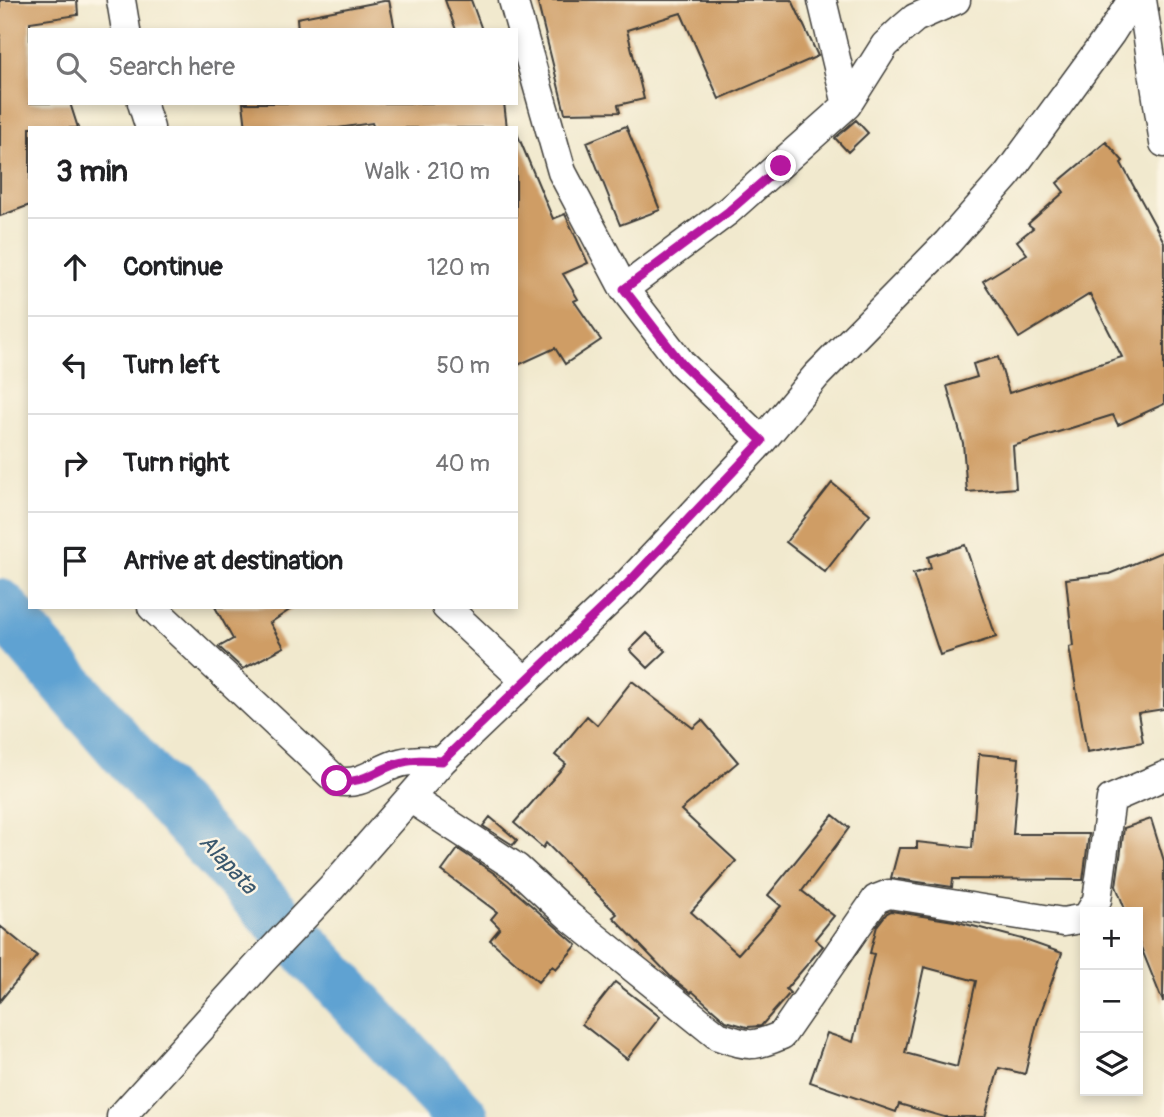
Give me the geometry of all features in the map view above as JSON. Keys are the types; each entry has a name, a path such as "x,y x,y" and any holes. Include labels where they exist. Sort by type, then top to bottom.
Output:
{"street":[{"path":"121,0 126,28"},
{"path":"513,0 562,172 624,289 682,364 762,441"},
{"path":"822,0 847,105"},
{"path":"624,289 729,211 847,105 885,45 901,30 915,18 956,0"},
{"path":"121,1117 332,887 442,761 627,584 762,441 816,376 947,243 1007,175 1132,0"},
{"path":"1142,0 1164,143"},
{"path":"143,105 149,126"},
{"path":"154,609 337,781 356,782 395,764 411,760 442,761"},
{"path":"448,609 524,680"},
{"path":"1093,907 1097,900 1111,799 1164,776"},
{"path":"410,799 517,868 570,916 718,1036 743,1044 758,1045 782,1035 876,899 889,894 1062,922 1080,919"}],"building":[{"path":"0,0 77,0 78,15 30,22 28,105 71,105 77,126 28,126 28,206 0,216"},
{"path":"389,0 395,28 298,28 297,18"},
{"path":"445,0 471,0 481,28 455,28"},
{"path":"537,0 792,0 818,56 719,99 681,13 627,30 644,99 618,105 620,112 565,113"},
{"path":"243,105 504,105 507,126 373,126 372,123 352,126 246,126"},
{"path":"856,120 868,133 848,152 835,138"},
{"path":"626,126 660,210 620,225 587,142"},
{"path":"518,136 553,219 565,214 588,263 563,274 578,299 574,301 601,340 565,364 555,348 518,365"},
{"path":"1106,142 1123,161 1121,163 1164,242 1164,404 1118,425 1113,415 1013,446 1016,488 967,492 963,443 947,386 977,377 973,364 998,357 1009,393 1122,357 1090,294 1019,338 983,281 1027,254 1017,241 1033,228 1028,224 1064,192 1057,183"},
{"path":"832,483 870,514 825,572 786,542"},
{"path":"965,545 996,637 940,655 913,574 931,568 928,557"},
{"path":"1164,551 1164,709 1138,713 1143,742 1087,752 1069,647 1073,646 1066,579 1109,574"},
{"path":"216,609 291,609 270,623 284,647 243,669 219,647 233,639"},
{"path":"647,633 666,651 648,668 630,650"},
{"path":"632,681 693,728 702,720 738,762 681,810 736,861 691,912 738,954 781,906 768,895 833,815 849,828 802,891 834,916 815,939 823,946 786,989 790,993 761,1026 747,1027 726,1021 692,991 691,993 672,978 613,917 617,914 546,843 543,848 514,823 566,764 555,755 587,716 597,725"},
{"path":"979,754 1019,758 1013,834 1089,834 1083,880 953,879 952,887 891,878 899,848 917,848 917,842 972,848"},
{"path":"490,817 517,840 513,845 483,826"},
{"path":"1151,819 1164,861 1163,1002 1143,952 1143,907 1124,907 1116,886 1124,828"},
{"path":"458,849 495,874 577,945 556,969 552,966 538,982 490,940 500,928 491,919 497,912 442,871"},
{"path":"891,911 954,921 1062,953 1037,1023 1025,1074 999,1068 985,1117 944,1117 899,1104 896,1112 810,1082 827,1033 853,1042 874,954 870,953 877,926","holes":["924,967 976,981 957,1067 905,1053"]},
{"path":"0,926 37,956 0,1001"},
{"path":"615,982 660,1017 627,1059 582,1024"}],"waterway":[{"name":"Alapata","path":"0,606 155,786 462,1117"}],"route":[{"path":"337,781 356,782 395,764 411,760 442,761 627,584 762,441 682,364 624,289 729,211 781,166"}]}
